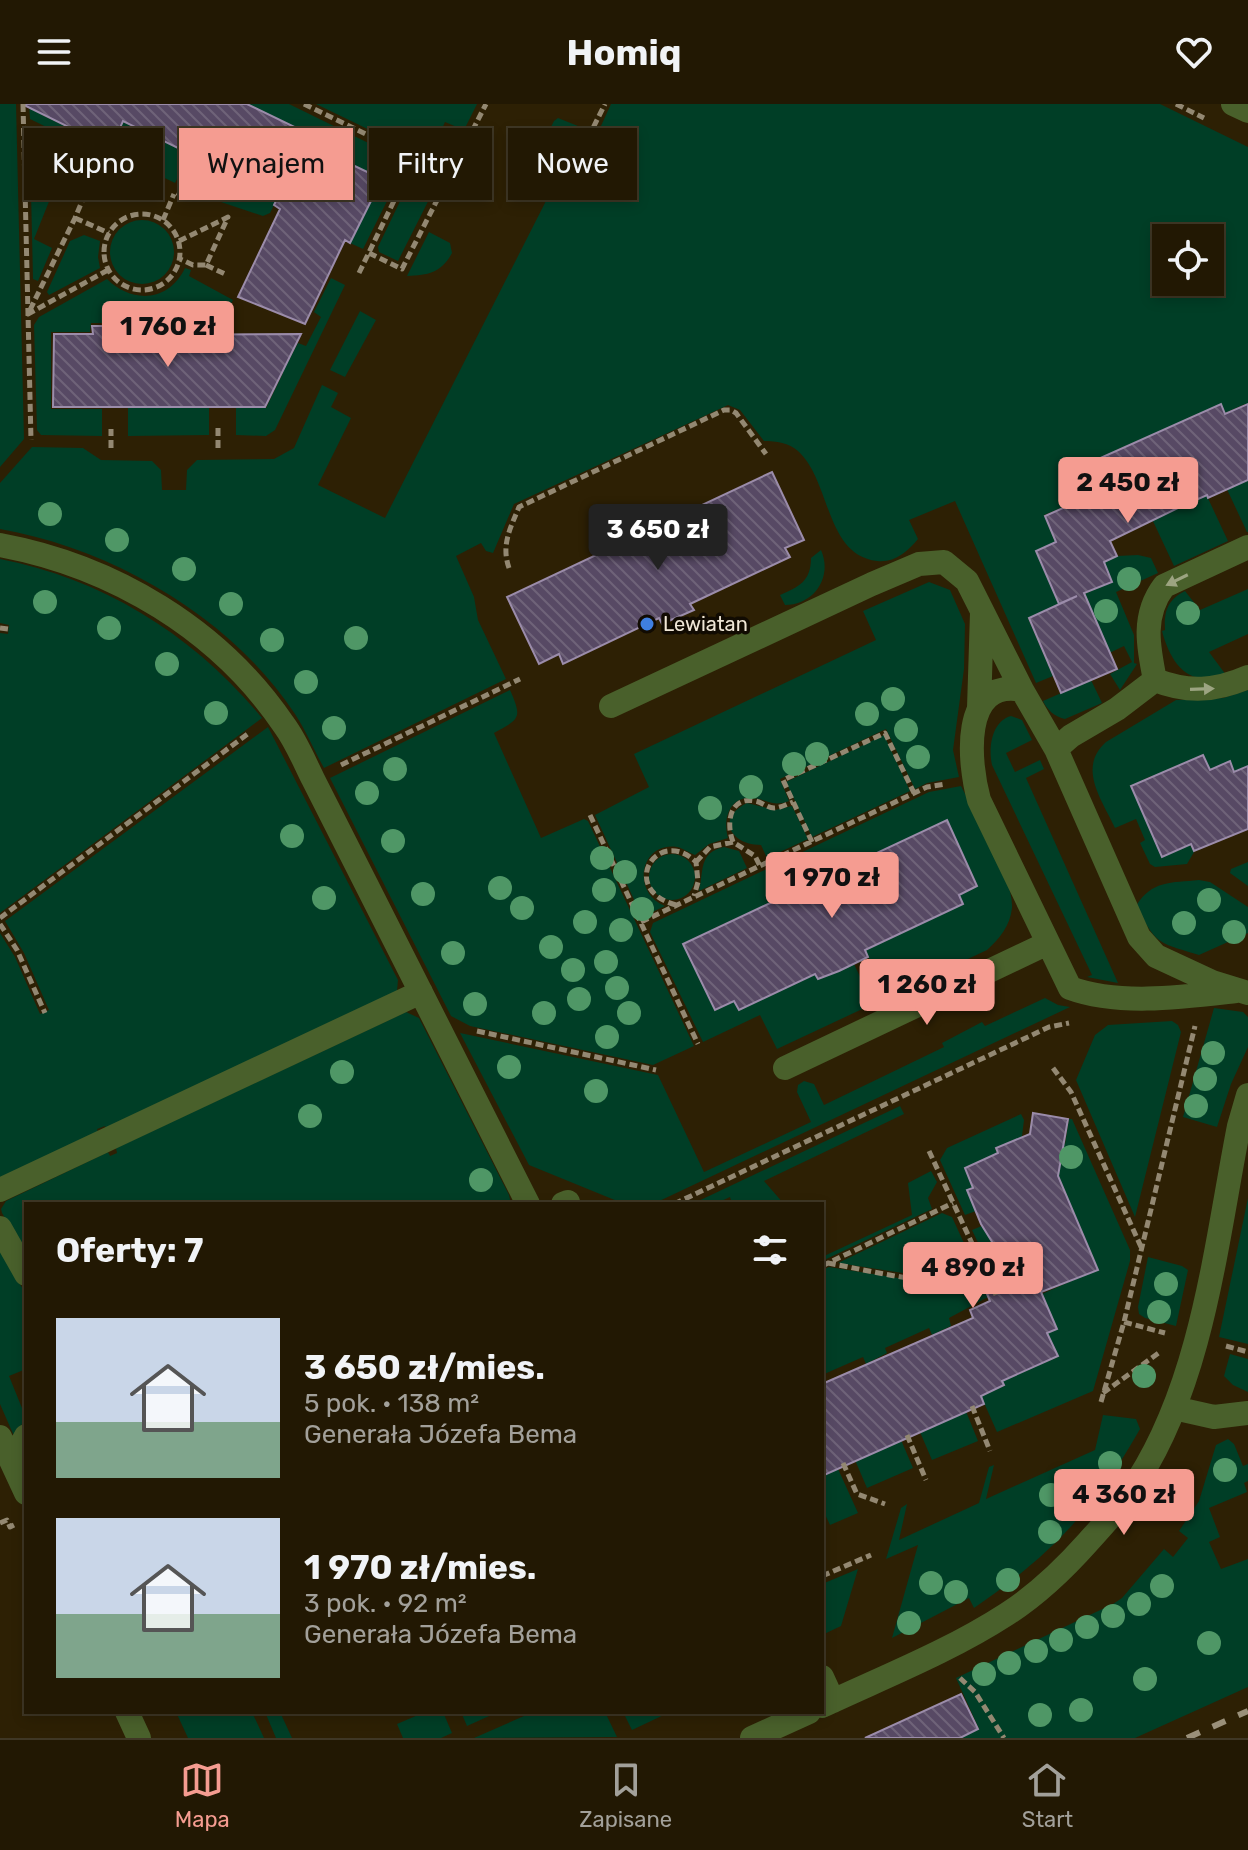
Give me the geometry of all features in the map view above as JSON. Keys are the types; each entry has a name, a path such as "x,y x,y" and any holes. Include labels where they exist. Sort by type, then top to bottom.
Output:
{"street":[{"path":"1233,104 1248,111"},
{"path":"0,545 34,552 85,569 160,606 222,654 276,713 287,728 527,1202"},
{"path":"1155,680 1148,619 1156,597 1164,586 1248,547"},
{"path":"611,706 919,564 944,562 967,581 1022,690 1056,749 1139,937 1156,956 1242,992"},
{"path":"982,607 979,708 970,744 973,778 979,800 1070,988 1093,996 1132,998 1242,992"},
{"path":"1155,680 1181,688 1210,689 1231,685 1248,677"},
{"path":"1056,749 1155,680"},
{"path":"979,708 992,694 1009,688 1022,690"},
{"path":"785,1068 1048,943"},
{"path":"0,1190 421,992"},
{"path":"827,1703 972,1634 1008,1613 1047,1584 1107,1521 1137,1481 1174,1408 1202,1315 1239,1126 1248,1095"},
{"path":"0,1228 24,1270"},
{"path":"1174,1408 1214,1417 1248,1413"},
{"path":"0,1437 24,1489"},
{"path":"128,1714 139,1738"},
{"path":"752,1738 805,1714"}],"path":[{"path":"23,104 31,440"},
{"path":"304,104 369,136"},
{"path":"369,253 402,269 486,104"},
{"path":"593,128 605,104"},
{"path":"163,220 179,190"},
{"path":"28,314 83,200"},
{"path":"359,273 395,200"},
{"path":"133,214 154,215 163,220 179,241 180,259 171,278 153,289 132,289 123,285 108,270 104,251 109,233 115,225 133,214"},
{"path":"179,241 228,217 206,265"},
{"path":"75,218 109,233"},
{"path":"180,259 193,265 206,265 225,274"},
{"path":"28,314 108,270"},
{"path":"509,568 505,557 505,539 519,507 724,410 736,413 766,454"},
{"path":"218,428 218,448"},
{"path":"111,429 111,448"},
{"path":"0,628 8,629"},
{"path":"313,779 520,679"},
{"path":"45,1013 17,950 0,921 276,713"},
{"path":"812,842 783,780 885,733 914,793"},
{"path":"641,922 927,787 973,778"},
{"path":"733,842 728,820 739,803 753,801 774,808 793,802"},
{"path":"590,815 698,1044"},
{"path":"693,897 698,882 696,862 710,847 733,842 755,856 760,866"},
{"path":"677,906 662,901 650,890 646,882 647,867 657,854 664,851 679,851 696,862"},
{"path":"1101,1402 1124,1322 1197,1017"},
{"path":"437,1022 656,1070"},
{"path":"678,1202 1049,1027 1072,1023"},
{"path":"1053,1068 1071,1092 1142,1249"},
{"path":"929,1151 996,1295"},
{"path":"825,1264 953,1203"},
{"path":"825,1264 929,1280 990,1281 1014,1273"},
{"path":"1124,1322 1174,1335"},
{"path":"1103,1394 1168,1343"},
{"path":"1217,1344 1248,1352"},
{"path":"972,1406 990,1451"},
{"path":"907,1435 926,1480"},
{"path":"843,1463 857,1494 885,1504"},
{"path":"824,1575 871,1555"},
{"path":"954,1672 975,1692 1004,1738"}],"green space":[{"path":"0,104 16,104 24,439 0,467"},
{"path":"29,104 41,104 42,115 69,128 48,128 30,119"},
{"path":"247,104 289,104 338,128 297,128"},
{"path":"316,104 477,104 465,128 445,122 442,128 369,130"},
{"path":"611,104 1160,104 1248,147 1248,409 1245,404 1225,413 1221,404 1188,418 1192,429 1170,427 1116,450 1120,461 1103,468 1098,458 1077,467 1090,496 1044,515 1055,542 1036,551 1059,604 1028,618 1053,676 1036,683 955,501 909,520 918,539 900,556 877,561 860,556 847,546 838,531 809,464 798,451 782,443 764,441 740,410 728,405 514,504 493,553 486,551 481,543 456,556 474,597 478,620 506,679 324,768 295,714 269,679 238,647 203,618 166,593 85,553 0,529 0,483 32,447 83,448 101,460 152,461 161,470 162,490 186,490 187,470 197,460 274,459 294,448 322,385 338,393 331,407 351,418 318,485 385,518 546,200 637,200 637,128 600,128"},
{"path":"558,118 583,128 550,128"},
{"path":"123,122 135,128 120,128"},
{"path":"353,135 369,143 369,173 353,165"},
{"path":"163,141 179,149 179,175 175,183 163,177"},
{"path":"31,200 50,200 34,239 52,248 38,281 33,279"},
{"path":"215,200 276,200 270,213 263,216"},
{"path":"371,200 388,200 363,249 350,243"},
{"path":"401,200 429,200 398,261 379,252 378,247"},
{"path":"142,220 154,222 165,229 172,240 172,264 165,275 154,282 142,284 130,282 119,275 112,264 110,252 112,240 119,229 130,222"},
{"path":"429,232 450,243 452,253 434,272 407,276"},
{"path":"84,235 100,241 100,268 49,295 47,292 70,241"},
{"path":"185,268 191,270 189,276 233,300 217,332 125,332 124,323 91,323 90,332 51,332 51,409 102,409 102,436 41,435 37,430 34,325 39,317 107,279 127,293 149,296 160,293 170,288"},
{"path":"331,278 345,285 275,430 266,436 236,435 236,408 266,408 283,373 276,369 281,359 288,362 298,343 306,346 321,317 314,312"},
{"path":"360,311 376,320 345,377 330,370"},
{"path":"128,408 209,408 209,435 128,436"},
{"path":"1248,473 1248,532 1247,532 1224,483"},
{"path":"1206,494 1228,541 1174,566 1152,519"},
{"path":"821,550 825,570 818,588 805,600 785,605 780,595 803,582 809,572 811,558"},
{"path":"1117,556 1151,558 1158,573 1116,592 1134,635 1134,663 1137,664 1120,690 1110,674 1132,662 1124,646 1101,657 1104,639 1084,594 1112,582 1104,562"},
{"path":"0,559 75,581 145,615 207,661 262,718 0,913 0,633 8,634 9,625 0,623"},
{"path":"929,582 950,590 965,624 964,669 953,750 959,777 927,783 915,789 886,729 780,779 789,801 773,803 750,798 737,802 727,818 728,838 709,844 695,855 677,847 665,847 655,852 644,869 644,880 654,899 665,906 642,917 595,815 649,787 634,754 876,640 863,611"},
{"path":"1248,589 1248,634 1209,652 1226,675 1204,678 1186,672 1170,654 1162,631 1165,630 1170,603 1185,591 1200,610"},
{"path":"1091,680 1102,703 1065,719 1052,713 1043,701"},
{"path":"510,690 516,717 494,733 541,838 584,819 588,821 694,1046 653,1065 470,1026 451,1016 330,778"},
{"path":"1248,690 1248,766 1234,772 1230,762 1210,770 1203,755 1171,768 1155,786 1151,776 1131,786 1162,857 1190,845 1194,852 1187,864 1155,867 1150,864 1140,843 1145,840 1136,819 1115,828 1104,806 1093,773 1093,762 1098,752 1106,742 1176,700 1223,698"},
{"path":"1011,716 1022,720 1032,740 1006,753 1015,772 1040,760 1044,769 1026,778 1118,983 1087,977 1092,975 992,765 993,736 999,723"},
{"path":"268,727 398,980 397,991 106,1129 105,1126 97,1129 98,1132 0,1179 0,933 15,957 40,1014 49,1010 24,953 5,921"},
{"path":"884,735 910,791 812,837 786,782"},
{"path":"961,786 984,829 1011,895 1009,920 1004,931 987,950 887,997 865,950 963,904 959,895 977,886 947,821 715,928 719,938 684,945 715,1010 734,1001 739,1010 815,974 854,964 873,1004 777,1049 760,1015 703,1042 650,932 653,923 929,792"},
{"path":"747,803 775,810 792,806 808,839 767,858 761,845 741,841 731,830 732,816"},
{"path":"724,847 739,851 747,868 699,891 706,858"},
{"path":"672,854 689,860 695,877 689,894 672,900 655,894 649,877 655,860"},
{"path":"1248,862 1248,886 1230,873 1231,869"},
{"path":"1199,880 1210,882 1248,907 1248,933 1199,955 1160,940 1136,906 1156,887"},
{"path":"1045,998 1070,1007 657,1202 620,1202 529,1165 460,1033 658,1075 704,1172 811,1122 797,1092 798,1085 804,1081 814,1084 824,1105 944,1047 942,1043 982,1022 985,1026"},
{"path":"1214,1008 1243,1012 1248,1017 1248,1047 1231,1084 1217,1127 1183,1117"},
{"path":"406,1012 419,1018 511,1202 24,1202 24,1250 2,1213 6,1201 108,1152 110,1156 117,1153 116,1148"},
{"path":"1172,1021 1181,1032 1135,1217 1076,1080 1095,1035 1108,1025"},
{"path":"900,1106 904,1114 764,1181 782,1202 731,1202 730,1197 719,1202 696,1202"},
{"path":"1021,1114 1024,1120 1022,1136 1065,1144 1069,1119 1072,1119 1130,1250 1130,1261 1093,1391 997,1432 981,1396 1004,1386 1001,1375 1031,1362 1034,1367 1058,1357 1047,1333 1057,1328 1042,1294 1098,1269 1072,1207 1039,1190 1017,1139 995,1148 997,1153 965,1168 973,1188 967,1191 976,1211 965,1215 940,1160 947,1148"},
{"path":"931,1171 937,1182 928,1198 932,1209 824,1260 824,1256 912,1215 908,1183"},
{"path":"1248,1198 1248,1344 1219,1337"},
{"path":"942,1213 952,1217 980,1278 929,1277 838,1263"},
{"path":"989,1223 1008,1267 1002,1272 990,1268 972,1230"},
{"path":"0,1247 24,1291 24,1370 9,1376 24,1413 24,1421 14,1436 0,1404"},
{"path":"1148,1257 1188,1270 1176,1326 1139,1314"},
{"path":"829,1267 929,1283 982,1284 988,1297 949,1318 951,1326 932,1335 929,1328 885,1348 887,1353 866,1364 863,1357 824,1374 824,1269"},
{"path":"1230,1354 1248,1359 1248,1392 1233,1385 1224,1376"},
{"path":"963,1404 978,1441 932,1460 917,1425"},
{"path":"1103,1415 1136,1419 1140,1429 1106,1483 1069,1529 1026,1569 974,1608 969,1598 892,1638 918,1545 886,1559 901,1508 907,1504 899,1540 979,1503 989,1467 994,1465 986,1499 1095,1450"},
{"path":"898,1433 913,1468 867,1488 852,1453"},
{"path":"1228,1439 1234,1444 1243,1466 1248,1464 1248,1481 1244,1483 1247,1492 1209,1508 1220,1537 1209,1542 1221,1569 1248,1559 1248,1687 1135,1738 960,1738 979,1729 956,1678 1113,1604 1122,1598 1164,1549 1173,1557 1188,1538 1179,1531 1199,1501 1216,1445"},
{"path":"834,1460 858,1513 830,1525 824,1512 824,1465"},
{"path":"858,1569 841,1626 824,1634 824,1583"},
{"path":"177,1714 253,1714 264,1738 188,1738"},
{"path":"266,1714 281,1714 292,1738 276,1738"},
{"path":"420,1714 444,1714 452,1733 441,1738 403,1738 397,1724"},
{"path":"462,1714 494,1714 467,1726"},
{"path":"528,1714 606,1714 617,1737 474,1738"},
{"path":"624,1714 666,1714 632,1730"}],"building":[{"path":"22,104 247,104 297,128 179,128 179,148 163,141 163,128 137,128 123,121 120,128 71,128"},
{"path":"353,165 369,173 369,200 372,200 350,243 345,240 305,324 238,297 280,209 274,205 276,200 353,200"},
{"path":"92,326 122,326 122,335 301,334 265,407 53,407 54,334 93,334"},
{"path":"1221,404 1225,414 1248,404 1248,480 1208,498 1207,495 1110,541 1117,556 1104,562 1112,582 1084,593 1117,669 1061,693 1029,618 1077,596 1059,604 1036,551 1056,542 1045,516 1090,496 1078,468"},
{"path":"772,472 804,540 785,548 790,557 690,604 694,610 662,624 659,618 563,664 559,654 539,664 507,597"},
{"path":"1203,755 1210,770 1230,761 1234,772 1248,766 1248,829 1194,851 1191,844 1162,857 1131,786"},
{"path":"947,820 977,886 959,895 963,904 865,950 868,957 839,971 818,979 815,974 739,1010 734,1001 715,1010 683,944"},
{"path":"1033,1113 1068,1119 1058,1176 1098,1270 1041,1292 1057,1329 1047,1333 1058,1356 1002,1381 1004,1385 981,1396 984,1404 824,1475 824,1383 973,1318 970,1310 990,1301 987,1294 1017,1282 981,1224 967,1190 973,1188 965,1168 998,1153 996,1148 1030,1134"},
{"path":"961,1694 978,1729 960,1738 865,1738"}],"railway":[{"path":"1187,1738 1248,1711"}],"place":[{"name":"Lewiatan","path":"647,624"}]}
